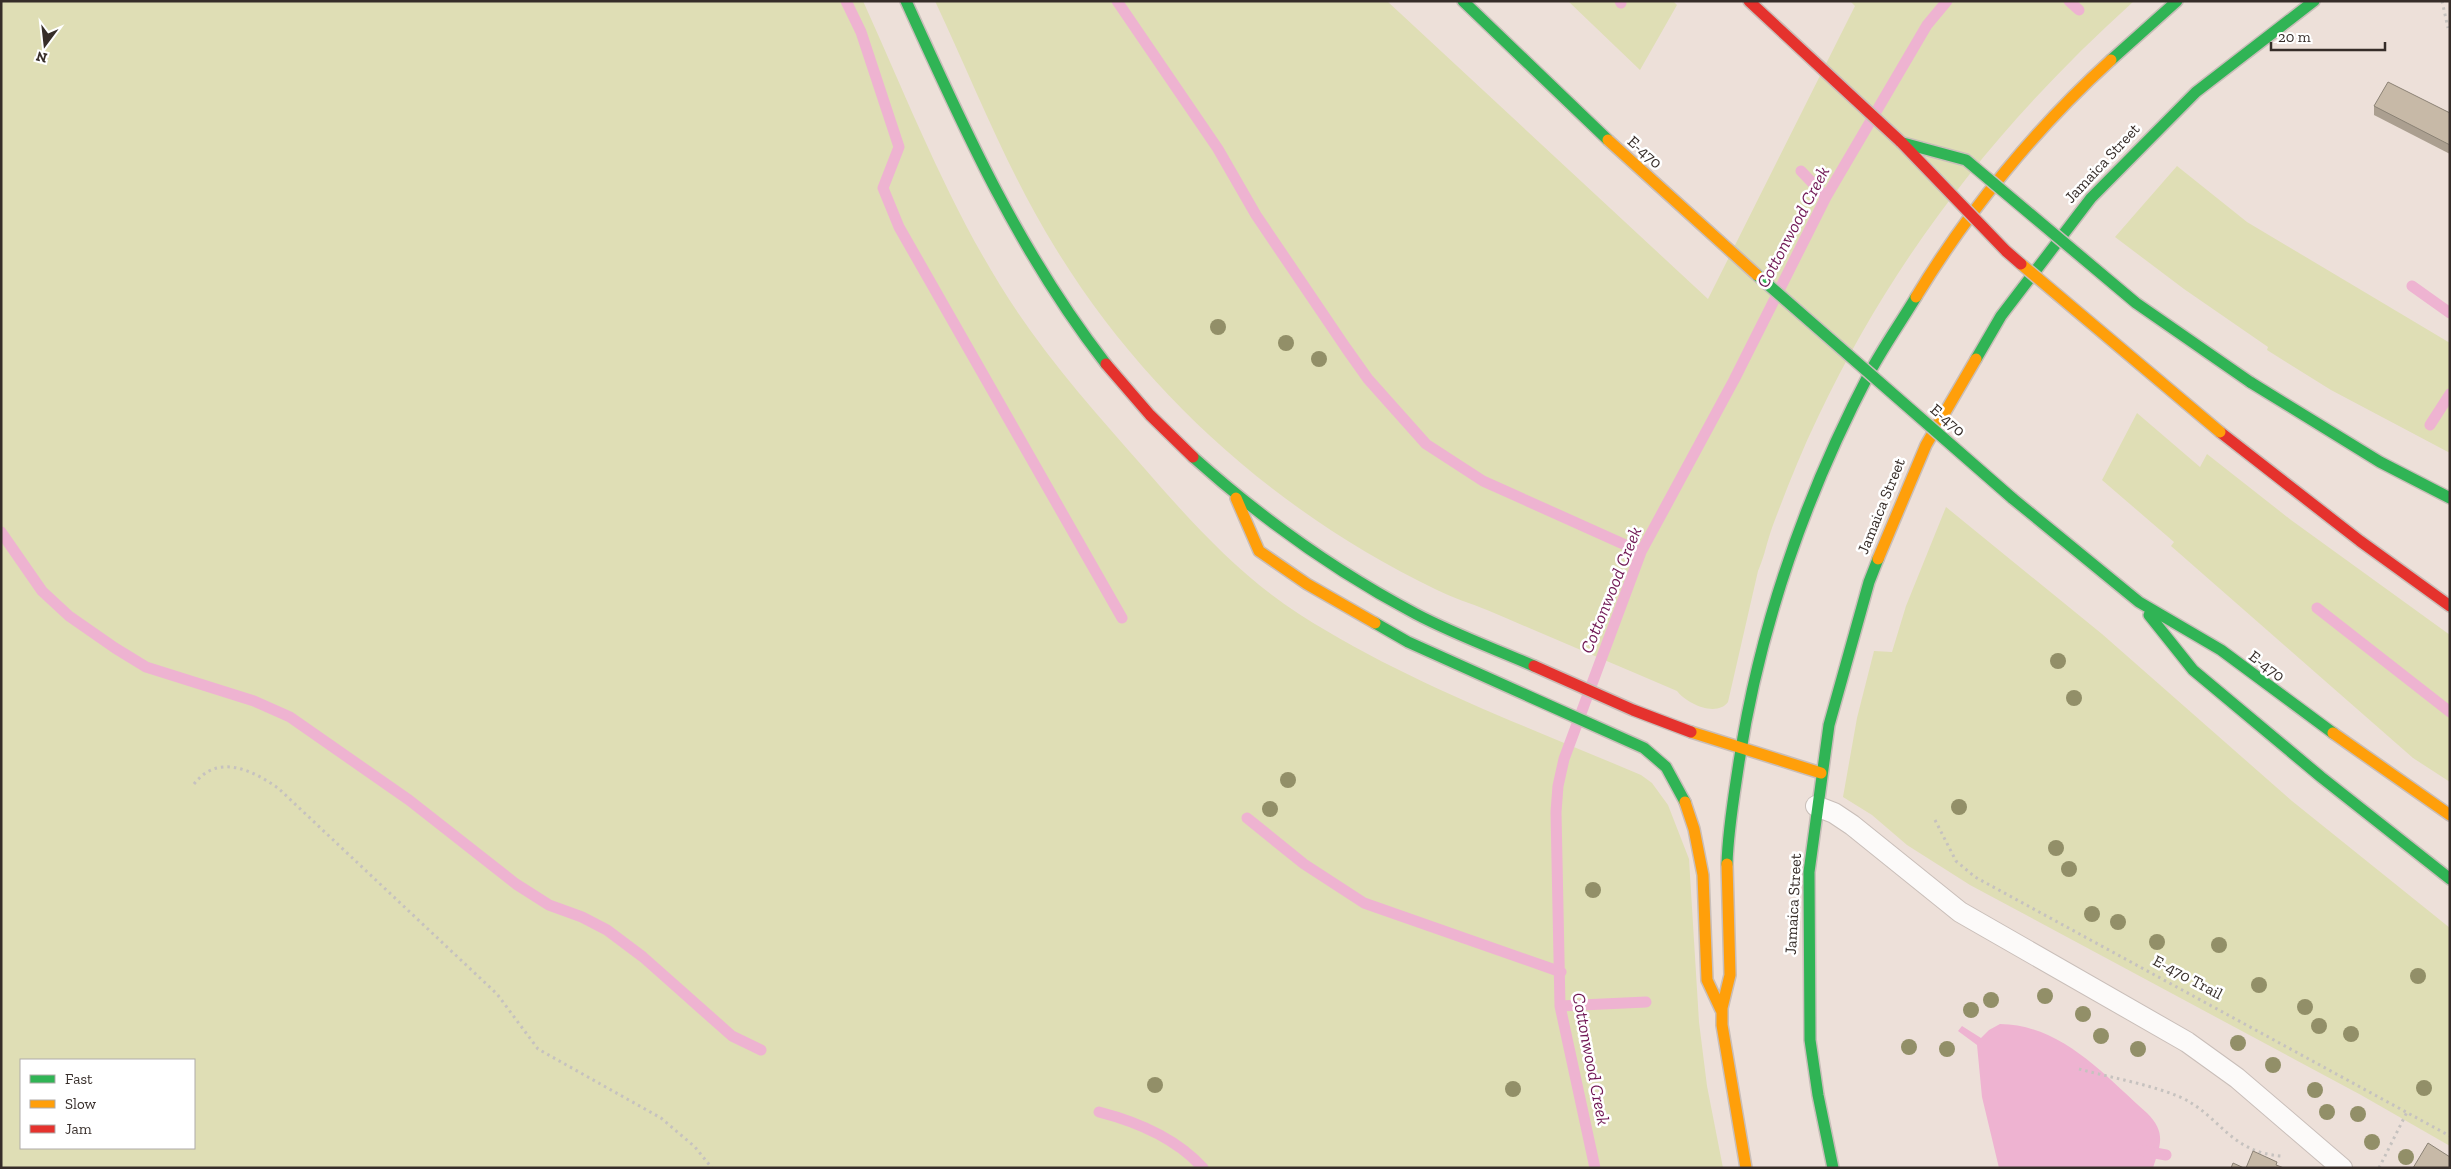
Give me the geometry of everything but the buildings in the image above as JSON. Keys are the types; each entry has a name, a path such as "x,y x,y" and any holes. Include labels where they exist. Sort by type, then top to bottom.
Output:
{"main road":[{"path":"906,1 990,184 1010,222 1050,286 1078,328 1120,382 1189,454 1234,495 1299,544 1350,576 1419,615 1663,722 1821,773"},
{"name":"E-470","path":"1463,1 1608,140 1872,376 2012,498 2139,602 2220,650 2285,699 2450,815"},
{"path":"1749,1 1901,142 2006,251 2220,432 2360,541 2450,606"},
{"path":"1721,1010 1730,981 1727,873 1729,830 1741,748 1760,656 1799,530 1855,400 1897,324 1956,233 2028,143 2098,70 2177,1"},
{"name":"Jamaica Street","path":"1833,1168 1818,1095 1808,1019 1807,916 1816,806 1821,773 1848,646 1888,531 1924,445 1984,339 2046,252 2111,174 2174,112 2233,60 2314,1"},
{"path":"1901,142 1966,160 2136,303 2250,382 2380,462 2450,498"},
{"path":"1234,495 1260,551 1268,558 1372,623 1467,670 1650,752 1660,761 1674,781 1694,827 1704,876 1709,985 1721,1010 1733,1103 1746,1168"},
{"path":"2139,602 2193,670 2321,777 2450,879"}],"lane":[{"path":"1816,806 1834,813 1852,825 1960,912 2147,1017 2194,1046 2236,1078 2342,1168"}],"path":[{"path":"2442,1 2448,28"},
{"path":"194,784 202,774 212,768 226,766 246,771 278,788 497,994 538,1049 661,1118 689,1141 712,1168"},
{"name":"E-470 Trail","path":"1935,820 1956,861 1975,877 2450,1136"},
{"path":"2079,1069 2180,1097 2198,1108 2241,1145 2263,1154 2292,1156 2319,1149"},
{"path":"2379,1168 2407,1112"}],"green space":[{"path":"1,1 863,1 961,216 1016,310 1050,357 1088,403 1180,509 1217,547 1277,599 1339,638 1381,661 1467,702 1641,775 1652,783 1668,805 1689,859 1699,1022 1707,1086 1723,1168 1,1168"},
{"path":"935,1 1387,1 1708,299 1855,6 1850,1 2134,1 2039,94 1996,143 1955,193 1917,245 1881,300 1848,357 1818,417 1794,470 1773,525 1758,571 1728,702 1723,707 1709,709 1694,704 1681,696 1677,691 1443,593 1380,560 1324,526 1272,488 1222,447 1175,402 1132,354 1092,303 1056,249 1006,158"},
{"path":"1568,1 1673,1 1677,5 1640,70"},
{"path":"2177,166 2247,222 2450,343 2450,453 2331,390 2267,350 2268,347 2184,289 2115,237"},
{"path":"2137,413 2200,467 2207,454 2291,520 2450,635 2450,782 2413,758 2171,546 2174,542 2102,480"},
{"path":"1946,507 2102,634 2292,801 2450,928 2450,1146 2361,1095 1970,885 1907,845 1872,815 1843,797 1857,718 1874,651 1892,652 1906,606"}],"shaded area":[{"path":"2000,1024 2022,1027 2043,1033 2062,1043 2098,1068 2147,1113 2157,1126 2160,1139 2153,1168 1999,1168 1982,1097 1977,1045 1958,1031 1962,1026 1981,1038 1989,1030"}],"waterway":[{"path":"846,1 861,32 899,147 883,188 899,227 1122,618"},
{"path":"1117,1 1218,149 1256,215 1346,348 1368,379 1426,444 1483,481 1641,552"},
{"name":"Cottonwood Creek","path":"1595,1168 1560,1006 1556,812 1558,786 1564,759 1641,552 1734,380 1826,197 1927,25 1947,1"},
{"path":"2069,1 2079,10"},
{"path":"1801,171 1826,197"},
{"path":"2412,286 2450,313"},
{"path":"2430,425 2450,394"},
{"path":"1,532 42,591 69,616 115,648 146,667 254,701 290,717 409,800 516,884 549,905 582,917 607,930 643,957 732,1036 761,1050"},
{"path":"2317,608 2450,712"},
{"path":"1247,818 1304,864 1364,903 1561,972"},
{"path":"1560,1006 1646,1002"},
{"path":"1099,1112 1155,1132 1181,1148 1203,1168"},
{"path":"2144,1151 2166,1155"}],"traffic: fast":[{"path":"906,1 949,96 1020,234 1046,278 1106,364"},
{"path":"1463,1 1608,140"},
{"path":"2111,60 2177,1"},
{"path":"1976,359 2001,316 2091,198 2196,92 2314,1"},
{"path":"1903,143 1966,160 2136,303 2250,382"},
{"path":"1757,275 2012,498"},
{"path":"1727,864 1732,813 1748,711 1759,660 1788,561 1825,465 1847,418 1875,362 1916,297"},
{"path":"2250,382 2380,462 2450,498"},
{"path":"1193,457 1272,522 1357,580 1430,621 1534,666"},
{"path":"2012,498 2139,602 2221,650 2333,733"},
{"path":"1833,1168 1818,1095 1810,1040 1809,872 1829,725 1869,582 1878,559"},
{"path":"2149,615 2193,670 2321,777 2450,879"},
{"path":"1375,623 1408,642 1644,748 1666,767 1685,802"}],"traffic: slow":[{"path":"1916,297 1958,233 2005,172 2056,114 2111,60"},
{"path":"1608,140 1757,275"},
{"path":"2021,264 2220,432"},
{"path":"1878,559 1926,445 1976,359"},
{"path":"1236,498 1259,551 1307,584 1375,623"},
{"path":"1691,732 1821,773"},
{"path":"2333,733 2450,815"},
{"path":"1685,802 1694,829 1703,875 1707,980 1721,1010"},
{"path":"1727,864 1730,975 1722,1008 1722,1025 1746,1168"}],"traffic: jam":[{"path":"1749,1 1901,142"},
{"path":"1901,142 2006,251 2021,264"},
{"path":"1106,364 1150,415 1193,457"},
{"path":"2220,432 2360,541 2450,606"},
{"path":"1534,666 1633,710 1691,732"}]}
